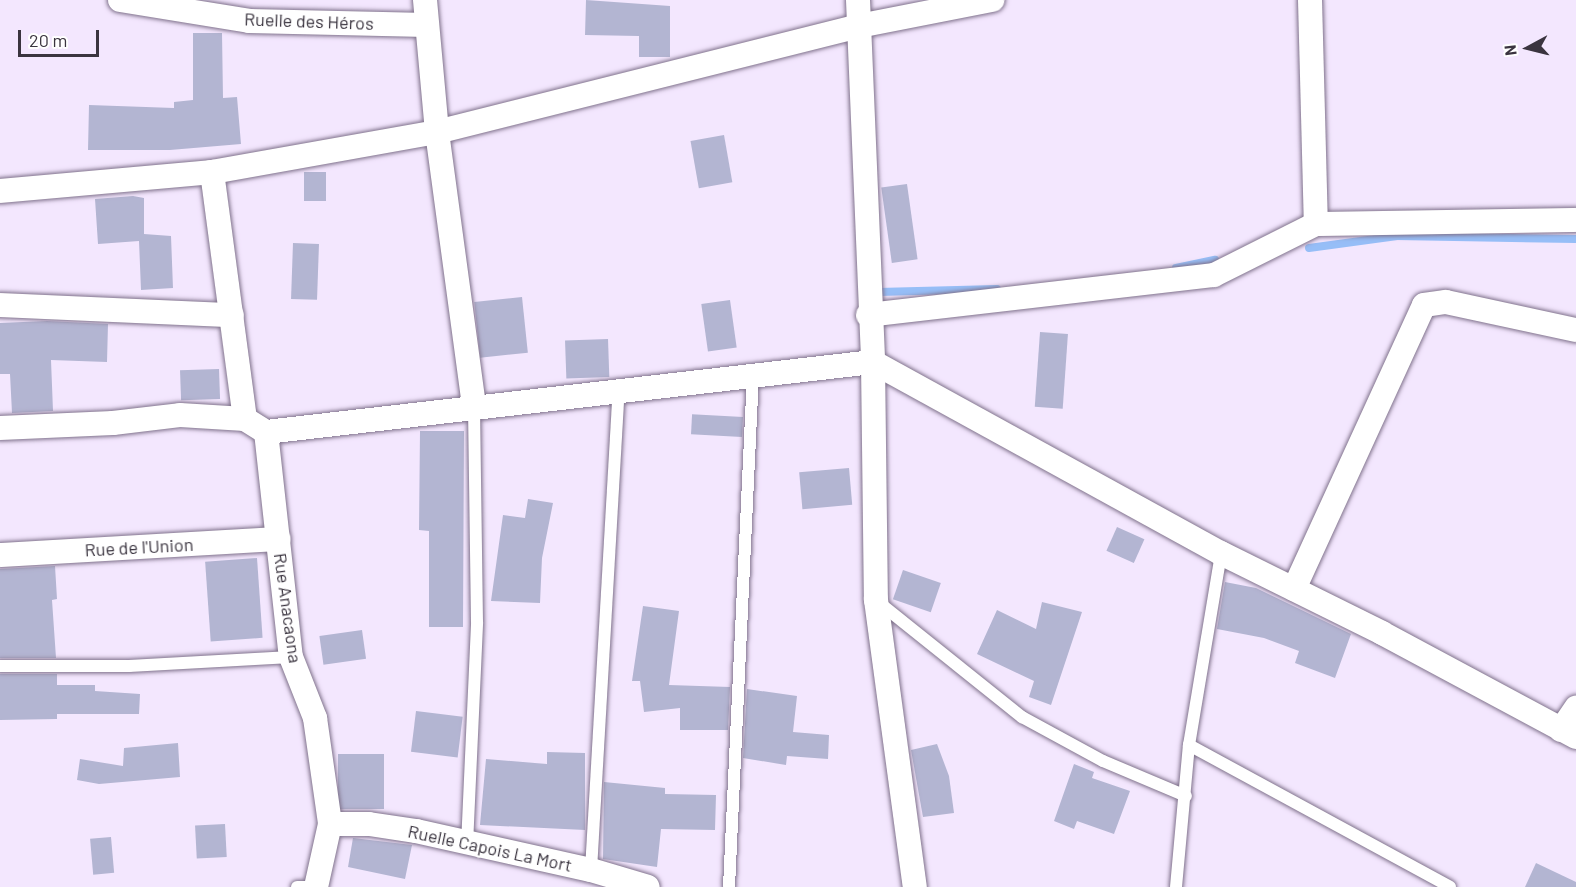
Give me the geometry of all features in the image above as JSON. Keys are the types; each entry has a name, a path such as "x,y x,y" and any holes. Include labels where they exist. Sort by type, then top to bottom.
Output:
{"street":[{"name":"Ruelle des Héros","path":"120,0 249,21 427,25"},
{"path":"425,0 437,132 474,405"},
{"path":"858,0 868,315 873,362 876,600 915,887"},
{"path":"0,191 212,172 437,132 859,26 992,0"},
{"path":"1310,0 1316,224"},
{"path":"212,172 245,419"},
{"path":"868,315 1214,275 1316,224 1576,220"},
{"path":"1294,589 1424,305 1446,302 1576,330"},
{"path":"0,305 232,315"},
{"path":"0,428 113,423 180,415 245,419 266,432 474,405 873,362 1221,553 1569,733 1576,708"},
{"name":"Rue Anacaona","path":"266,432 291,657 315,718 330,824 316,887"},
{"name":"Rue de l'Union","path":"0,555 279,539"},
{"name":"Ruelle Capois La Mort","path":"330,824 369,824 591,870 648,887"}],"lane":[{"path":"729,887 753,375"},
{"path":"591,870 619,391"},
{"path":"467,845 477,622 474,405"},
{"path":"1176,887 1189,745 1221,553"},
{"path":"876,600 1022,717 1103,761 1186,796"},
{"path":"0,666 129,666 291,657"},
{"path":"1189,745 1450,887"},
{"path":"297,887 316,887"}],"building":[{"path":"586,0 670,6 670,57 639,57 639,36 585,35"},
{"path":"193,33 222,33 223,98 237,97 241,144 170,150 88,150 89,105 174,108 174,102 193,100"},
{"path":"724,135 732,182 699,188 691,141"},
{"path":"304,172 326,172 326,201 304,201"},
{"path":"907,184 918,259 892,263 881,188"},
{"path":"133,196 144,198 144,234 171,236 173,288 141,290 139,241 98,244 95,199"},
{"path":"293,243 319,244 317,300 291,299"},
{"path":"522,297 528,353 480,358 474,302"},
{"path":"730,300 737,348 708,352 701,304"},
{"path":"47,321 108,324 107,362 51,360 53,411 12,413 10,374 0,374 0,323"},
{"path":"1040,332 1068,334 1063,409 1035,407"},
{"path":"608,339 609,377 566,378 565,341"},
{"path":"219,369 220,399 181,400 180,370"},
{"path":"692,414 743,417 742,437 691,434"},
{"path":"420,431 464,431 463,627 429,627 429,531 419,530"},
{"path":"849,468 852,505 802,509 799,472"},
{"path":"528,499 553,503 542,558 540,603 491,601 503,515 525,518"},
{"path":"1117,527 1144,539 1134,563 1106,551"},
{"path":"257,558 263,638 211,641 205,562"},
{"path":"55,566 57,599 52,600 56,658 0,658 0,569"},
{"path":"903,570 941,583 931,612 893,599"},
{"path":"1225,582 1256,588 1351,634 1335,678 1295,663 1299,651 1264,638 1217,629"},
{"path":"1042,602 1082,612 1051,705 1029,697 1034,681 977,654 997,610 1036,629"},
{"path":"643,606 679,611 669,685 730,687 728,730 680,730 680,708 644,712 640,681 632,681"},
{"path":"362,630 366,659 323,665 319,636"},
{"path":"0,674 57,674 57,685 95,685 95,691 140,694 139,714 57,714 57,719 0,720"},
{"path":"747,689 797,696 793,732 829,735 828,759 787,756 786,765 743,758"},
{"path":"416,711 463,717 458,757 411,752"},
{"path":"178,743 180,777 99,784 77,780 80,759 123,766 124,748"},
{"path":"937,744 949,776 954,813 923,817 911,750"},
{"path":"547,752 585,753 585,830 480,825 486,759 547,764"},
{"path":"338,754 384,754 384,809 338,809"},
{"path":"1074,764 1094,772 1092,778 1130,791 1114,834 1077,821 1074,829 1054,821"},
{"path":"604,782 665,788 665,794 716,795 715,830 661,829 657,867 603,859"},
{"path":"225,824 227,857 197,859 195,826"},
{"path":"111,837 114,873 93,875 90,839"},
{"path":"353,838 412,845 405,879 348,867"},
{"path":"1536,863 1576,882 1576,887 1525,887"}],"waterway":[{"path":"1309,248 1397,236 1576,239"},
{"path":"1176,268 1215,260"},
{"path":"878,292 997,289"}]}
